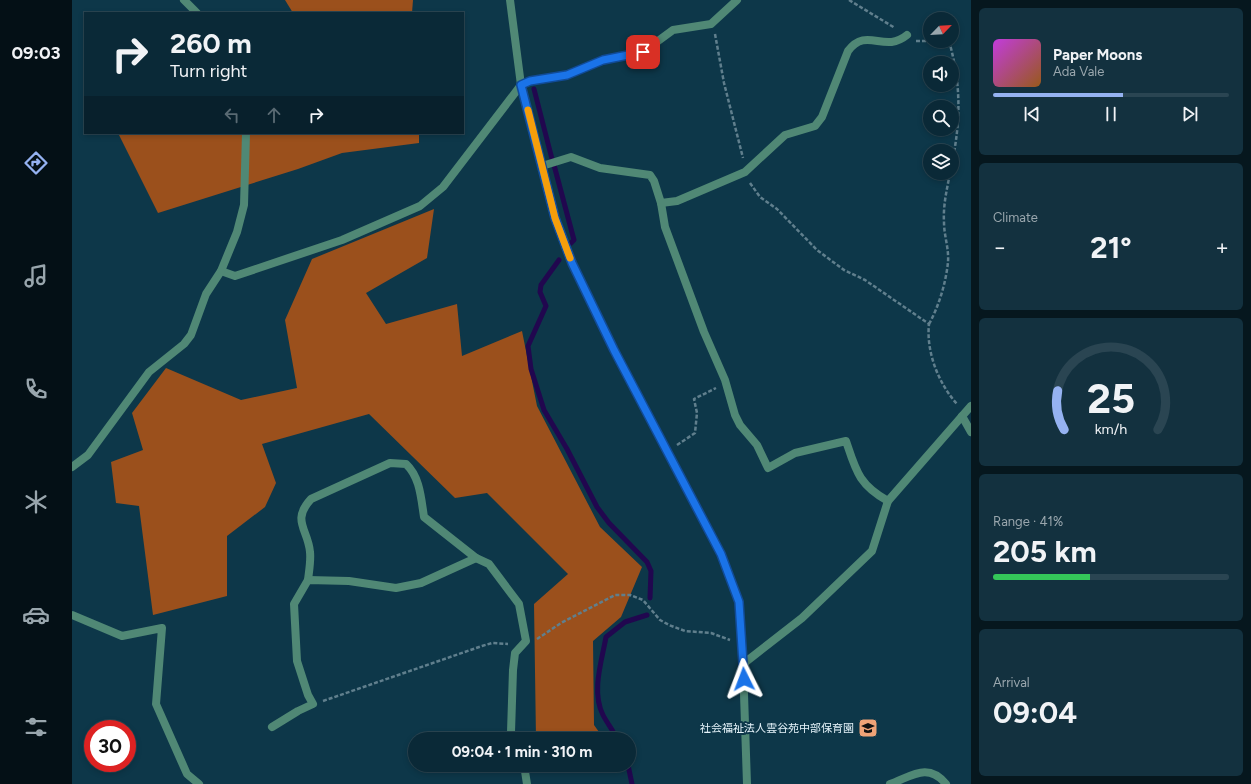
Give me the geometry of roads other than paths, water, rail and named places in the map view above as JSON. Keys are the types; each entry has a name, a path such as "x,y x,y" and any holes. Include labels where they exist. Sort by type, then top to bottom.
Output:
{"street":[{"path":"184,0 196,12"},
{"path":"510,0 521,85 555,218 572,263 614,350 721,554 739,602 748,772 747,784"},
{"path":"221,271 235,276 270,265 342,240 420,206 444,187 521,85 530,81 567,75 603,60 643,52 673,30 711,24 738,0"},
{"path":"661,203 677,201 745,172 785,135 815,126 822,116 848,51 854,43 864,39 885,44 907,35"},
{"path":"72,467 88,455 148,372 184,344 196,324 206,294 221,271 237,232 244,205 246,134"},
{"path":"542,166 571,157 600,168 650,175 654,181 661,203 665,227 726,383 735,415 740,425 757,445 768,468 795,453 846,441 856,469 863,482 876,494 888,501"},
{"path":"743,664 802,618 872,551 888,501 971,406"},
{"path":"963,415 971,432"},
{"path":"272,727 298,711 313,704 308,696 297,661 294,604 308,580 310,551 302,524 303,508 311,499 390,463 406,464 412,469 419,484 424,517 476,558 489,564 519,604 526,641 515,653 511,732"},
{"path":"308,580 348,581 396,588 421,584 476,558"},
{"path":"72,615 122,636 162,628 156,704 187,774 199,784"},
{"path":"525,772 527,784"},
{"path":"890,784 920,772 932,772 939,775 946,784"}],"waterway":[{"path":"534,89 552,159"},
{"path":"554,165 574,240 571,243"},
{"path":"559,260 541,285 540,292 546,306 528,346 531,369 544,410 567,449 597,507 609,523 647,562 651,571 650,598"},
{"path":"613,732 603,715 598,696 598,676 606,637 625,622 647,615"},
{"path":"629,772 632,784"}],"place":[{"name":"社会福祉法人雲谷苑中部保育園","path":"868,728"}]}
